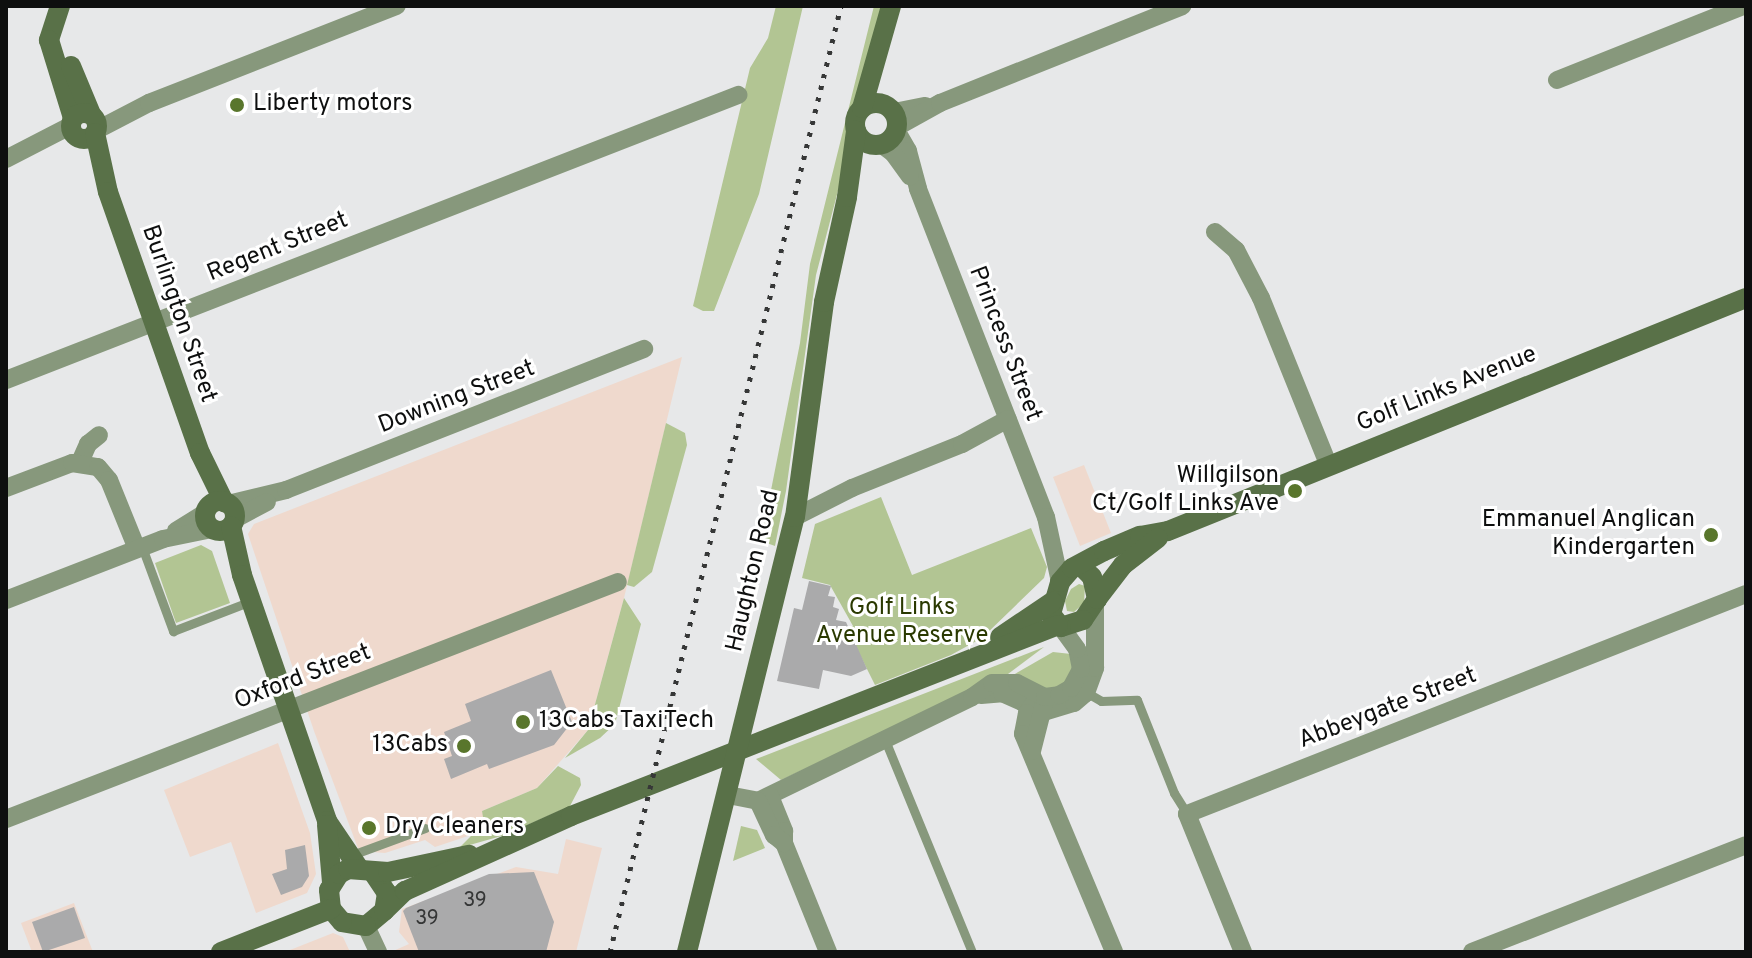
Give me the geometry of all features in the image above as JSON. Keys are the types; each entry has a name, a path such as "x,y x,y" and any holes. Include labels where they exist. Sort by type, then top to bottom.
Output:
{"street":[{"name":"Burlington Street","path":"60,6 49,40 85,127 327,821 332,882"},
{"name":"Burlington Street","path":"75,6 63,41 85,127"},
{"path":"12,156 397,6"},
{"path":"879,58 893,118 878,145 863,141 856,131 855,118 862,108 879,58 891,6"},
{"path":"893,118 940,103 1182,6"},
{"path":"1557,80 1743,6"},
{"name":"Regent Street","path":"6,380 738,95"},
{"path":"862,108 873,102 893,118"},
{"name":"Princess Street","path":"893,118 1046,517 1060,582"},
{"name":"Haughton Road","path":"687,952 795,517 824,302 847,197 856,131"},
{"name":"Princess Street","path":"878,145 899,160 918,189"},
{"name":"Haughton Road","path":"847,197 878,145"},
{"path":"1215,232 1236,250 1261,298 1329,466"},
{"name":"Golf Links Avenue","path":"1079,565 1140,536 1168,531 1746,298"},
{"name":"Downing Street","path":"6,600 644,349"},
{"path":"795,517 852,488 1010,426"},
{"path":"80,462 88,444 99,435"},
{"path":"6,488 80,462 105,472 140,548"},
{"path":"799,494 852,488"},
{"name":"Princess Street","path":"1046,517 1079,565"},
{"name":"Golf Links Avenue","path":"1096,602 1136,553 1168,531"},
{"path":"728,795 764,798 972,697 1002,693 1064,709 1080,689 1095,668 1096,602 1092,577 1079,565 1060,582 1051,614 1080,660 1080,689"},
{"name":"Oxford Street","path":"6,819 618,582"},
{"name":"Abbeygate Street","path":"1187,814 1746,594"},
{"path":"957,666 1052,602"},
{"path":"485,853 388,872 360,865 339,874 332,882 328,900 331,909 349,925 366,926 396,896 485,853 761,740 1059,626 1083,620 1096,602"},
{"path":"1039,703 1023,734 1114,952"},
{"path":"764,798 784,831 784,843 828,952"},
{"path":"1187,814 1243,952"},
{"name":"Burlington Street","path":"327,821 360,865"},
{"path":"1472,952 1746,845"},
{"path":"360,865 387,893 384,911"},
{"path":"221,952 331,909"},
{"path":"366,926 378,952"}],"lane":[{"path":"140,548 173,631 251,601"},
{"path":"1080,689 1101,701 1137,700 1174,793 1187,814"},
{"path":"885,740 972,952"},
{"path":"360,865 425,828"}],"shaded area":[{"path":"682,357 624,598 588,730 537,788 482,811 484,817 471,835 435,847 425,840 385,853 359,851 314,731 248,534 254,524"},
{"path":"1084,465 1111,533 1080,546 1053,477"},
{"path":"278,743 310,833 316,874 307,893 256,913 231,842 190,857 164,790"},
{"path":"566,839 602,848 576,952 391,952 409,944 399,932 402,909 516,867 558,874"},
{"path":"74,903 93,952 32,952 21,923"},
{"path":"333,933 343,937 350,952 285,952"}],"green space":[{"path":"776,6 803,6 759,194 714,311 703,311 693,306 750,68 768,38"},
{"path":"874,6 883,6 861,99 851,113 851,141 816,275 786,491 775,546 761,541 800,343 810,264"},
{"path":"666,423 685,433 687,445 652,572 634,587 627,585"},
{"name":"Golf Links Avenue Reserve","path":"881,497 912,575 1031,528 1047,567 1044,578 982,638 951,655 875,685 847,629 853,626 830,585 802,578 815,524"},
{"path":"201,545 212,551 230,603 176,623 155,563"},
{"path":"1079,584 1085,586 1084,603 1074,612 1067,611 1065,601 1071,589"},
{"path":"624,598 641,624 615,724 600,738 565,758 588,730"},
{"path":"1044,647 1008,674 781,780 756,759"},
{"path":"1053,652 1071,654 1074,664 1068,682 1048,690 1013,675"},
{"path":"558,766 580,778 581,785 570,806 505,835 459,848 471,836 468,823 483,817 482,811 537,788"},
{"path":"741,826 757,830 765,848 733,861"}],"building":[{"path":"809,581 831,586 828,596 835,597 833,607 839,609 836,620 846,622 867,669 851,676 823,670 819,689 777,681 794,608 802,610"},
{"path":"551,670 572,722 554,745 489,769 487,764 451,779 444,759 452,756 444,732 471,721 465,704"},
{"path":"305,845 309,876 302,887 281,895 272,874 287,869 285,850"},
{"path":"534,872 554,922 546,952 419,952 403,911 406,908 489,874"},
{"path":"74,907 85,938 43,952 32,922"}],"railway":[{"path":"610,952 841,6"}],"place":[{"name":"Liberty motors","path":"237,105"},
{"name":"Willgilson Ct/Golf Links Ave","path":"1295,491"},
{"name":"Emmanuel Anglican Kindergarten","path":"1711,535"},
{"name":"13Cabs TaxiTech","path":"523,722"},
{"name":"13Cabs","path":"464,746"},
{"name":"Dry Cleaners","path":"369,828"}]}
